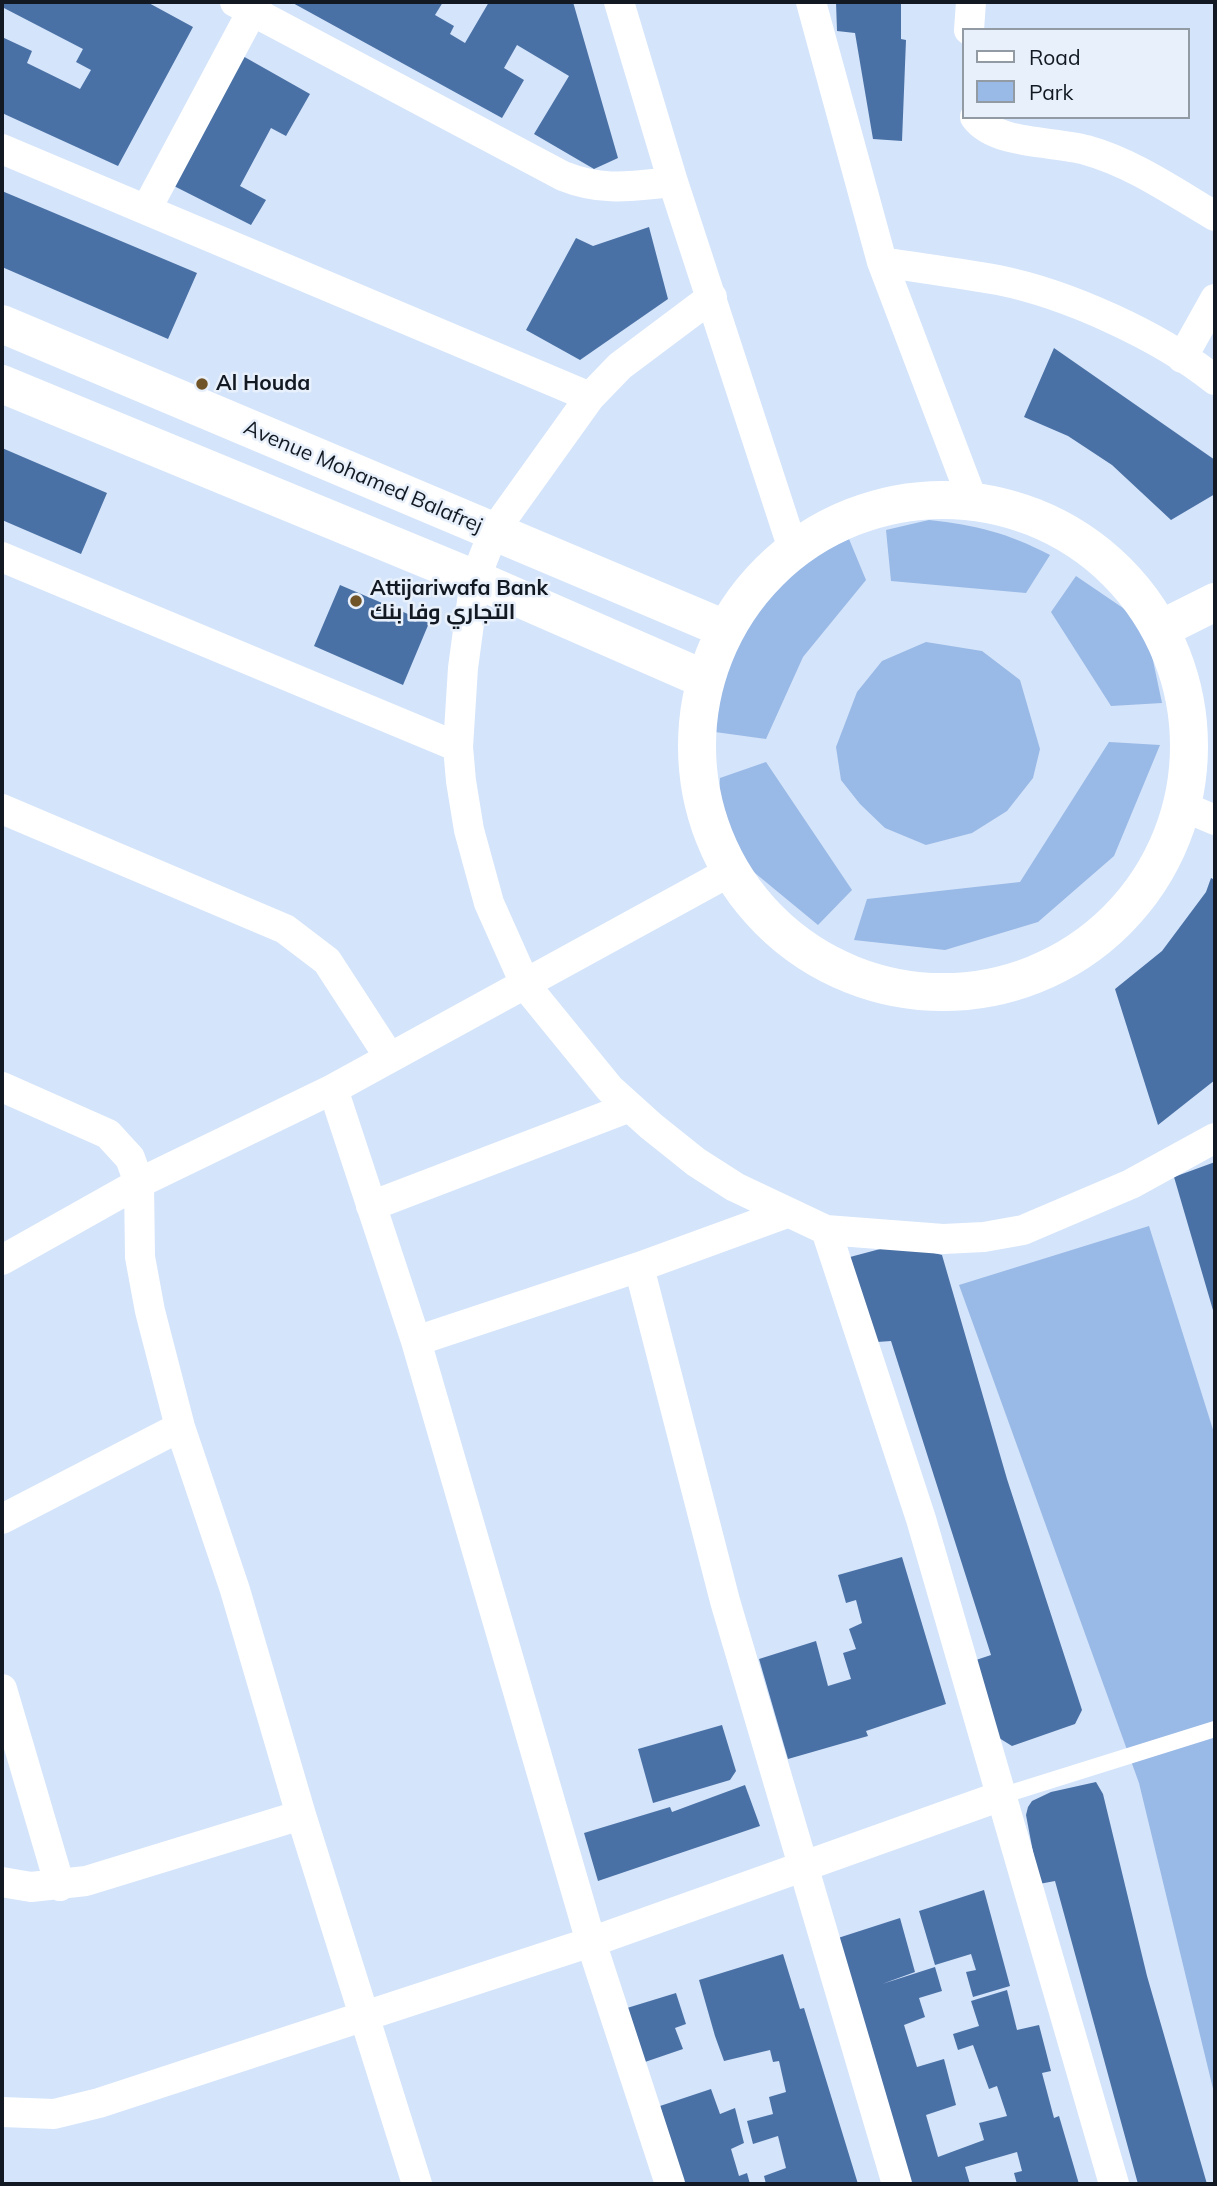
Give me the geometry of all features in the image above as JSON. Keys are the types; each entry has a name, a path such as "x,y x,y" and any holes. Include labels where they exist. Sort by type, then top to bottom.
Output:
{"street":[{"path":"619,2 673,182 793,549"},
{"path":"811,2 882,262 972,499"},
{"path":"969,28 971,2"},
{"path":"147,208 248,5 563,176 608,188 673,182"},
{"path":"977,119 990,130 1004,136 1085,150 1110,158 1215,216"},
{"path":"2,149 590,397"},
{"path":"882,262 1000,281 1033,290 1124,325 1215,380"},
{"path":"712,297 629,359 590,397 494,531 475,579 463,668 458,747 469,830 485,891 500,933 526,986 579,1054 630,1107 696,1162 735,1187 825,1230 943,1238 984,1237 1023,1230 1132,1184 1215,1138"},
{"path":"1182,358 1215,299"},
{"name":"Avenue Mohamed Balafrej","path":"2,324 725,629"},
{"path":"2,384 475,579 704,679"},
{"path":"972,499 1029,513 1083,541 1127,580 1161,629 1178,671 1188,715 1189,761 1199,813 1164,855 1135,900 1097,937 1053,966 1003,985 951,993 898,989 847,974 801,949 761,914 729,872 704,810 695,745 704,679 725,629 793,549 848,517 908,500 972,499"},
{"path":"2,556 458,747"},
{"path":"1161,629 1215,602"},
{"path":"2,809 285,929 327,961 390,1058"},
{"path":"2,1260 139,1184 333,1089 526,986 729,872"},
{"path":"2,1087 108,1134 130,1158 139,1184 140,1257 150,1311 180,1427 235,1590 301,1815 416,2184"},
{"path":"333,1089 416,1341 591,1942 670,2184"},
{"path":"371,1206 630,1107"},
{"path":"416,1341 639,1267 787,1213"},
{"path":"825,1230 920,1519 1114,2184"},
{"path":"639,1267 725,1601 897,2184"},
{"path":"2,1519 180,1427"},
{"path":"2,1689 60,1886"},
{"path":"2,2112 54,2114 99,2103 591,1942 1001,1796"},
{"path":"2,1882 31,1887 60,1886 86,1881 301,1815"}],"lane":[{"path":"1001,1796 1215,1729"}],"green space":[{"path":"929,520 991,531 1050,555 1026,593 891,581 886,530"},
{"path":"849,539 866,580 803,657 766,739 715,732 717,686 738,626 788,568"},
{"path":"1076,576 1145,623 1162,703 1111,706 1051,612"},
{"path":"926,642 982,651 1020,680 1040,749 1033,778 1007,811 972,833 926,845 885,828 860,804 841,780 836,747 857,692 882,661"},
{"path":"1109,742 1160,745 1114,856 1038,922 945,950 854,940 867,899 1020,882"},
{"path":"766,762 852,890 818,925 738,859 717,828 720,778"},
{"path":"1149,1226 1215,1436 1215,2097 1139,1783 959,1285"}],"building":[{"path":"2,2 147,2 193,27 118,166 2,113 2,37 32,51 27,63 80,89 91,70 76,62 83,49 2,7"},
{"path":"291,2 443,2 435,15 454,26 450,34 465,43 489,2 573,2 618,158 594,169 534,134 569,76 517,45 504,68 524,80 502,118"},
{"path":"836,2 901,2 901,39 906,40 902,141 873,139 855,33 837,31"},
{"path":"241,55 310,94 286,136 271,128 240,186 266,200 251,225 172,185"},
{"path":"2,191 197,273 168,339 2,267"},
{"path":"649,227 668,299 580,360 526,330 576,238 593,246"},
{"path":"1054,348 1215,460 1215,494 1171,520 1112,465 1068,436 1024,417"},
{"path":"2,448 107,493 81,554 2,520"},
{"path":"340,585 429,623 403,685 314,646"},
{"path":"1211,878 1215,880 1215,1080 1158,1125 1115,989 1162,951 1206,892"},
{"path":"1215,1162 1215,1317 1174,1177"},
{"path":"899,1244 942,1255 1007,1479 1082,1710 1075,1724 1012,1746 999,1738 976,1660 991,1655 891,1341 877,1342 850,1257"},
{"path":"902,1557 946,1704 866,1731 868,1736 788,1759 759,1659 816,1641 828,1686 851,1679 843,1653 856,1649 849,1629 862,1623 856,1600 846,1603 838,1575"},
{"path":"722,1725 736,1771 730,1780 653,1803 638,1749"},
{"path":"1096,1782 1103,1794 1147,1976 1207,2184 1138,2184 1055,1881 1039,1884 1026,1815 1028,1807 1032,1801 1051,1792"},
{"path":"745,1785 760,1826 598,1881 584,1833 670,1807 672,1812"},
{"path":"984,1890 1010,1986 973,1997 966,1972 976,1970 971,1954 935,1965 919,1911"},
{"path":"900,1918 915,1972 882,1984 935,1967 942,1991 919,1998 925,2017 904,2025 917,2067 944,2059 956,2105 926,2115 938,2157 984,2140 979,2123 1007,2116 997,2086 989,2089 973,2045 958,2050 953,2034 979,2026 971,2001 1007,1990 1017,2030 1039,2025 1051,2071 1042,2073 1054,2118 1059,2116 1079,2184 1017,2184 1014,2173 1022,2171 1017,2152 965,2167 970,2184 911,2184 838,1938"},
{"path":"783,1954 800,2009 804,2008 858,2184 766,2184 764,2176 786,2168 778,2136 753,2144 747,2121 773,2114 769,2097 786,2092 779,2061 773,2062 770,2050 724,2061 715,2036 699,1980"},
{"path":"676,1993 686,2024 675,2028 683,2049 645,2062 627,2008"},
{"path":"711,2089 720,2114 735,2108 744,2143 731,2149 739,2176 747,2173 750,2184 683,2184 660,2106"}],"place":[{"name":"Al Houda","path":"202,384"},
{"name":"Attijariwafa Bank التجاري وفا بنك","path":"356,601"}]}
